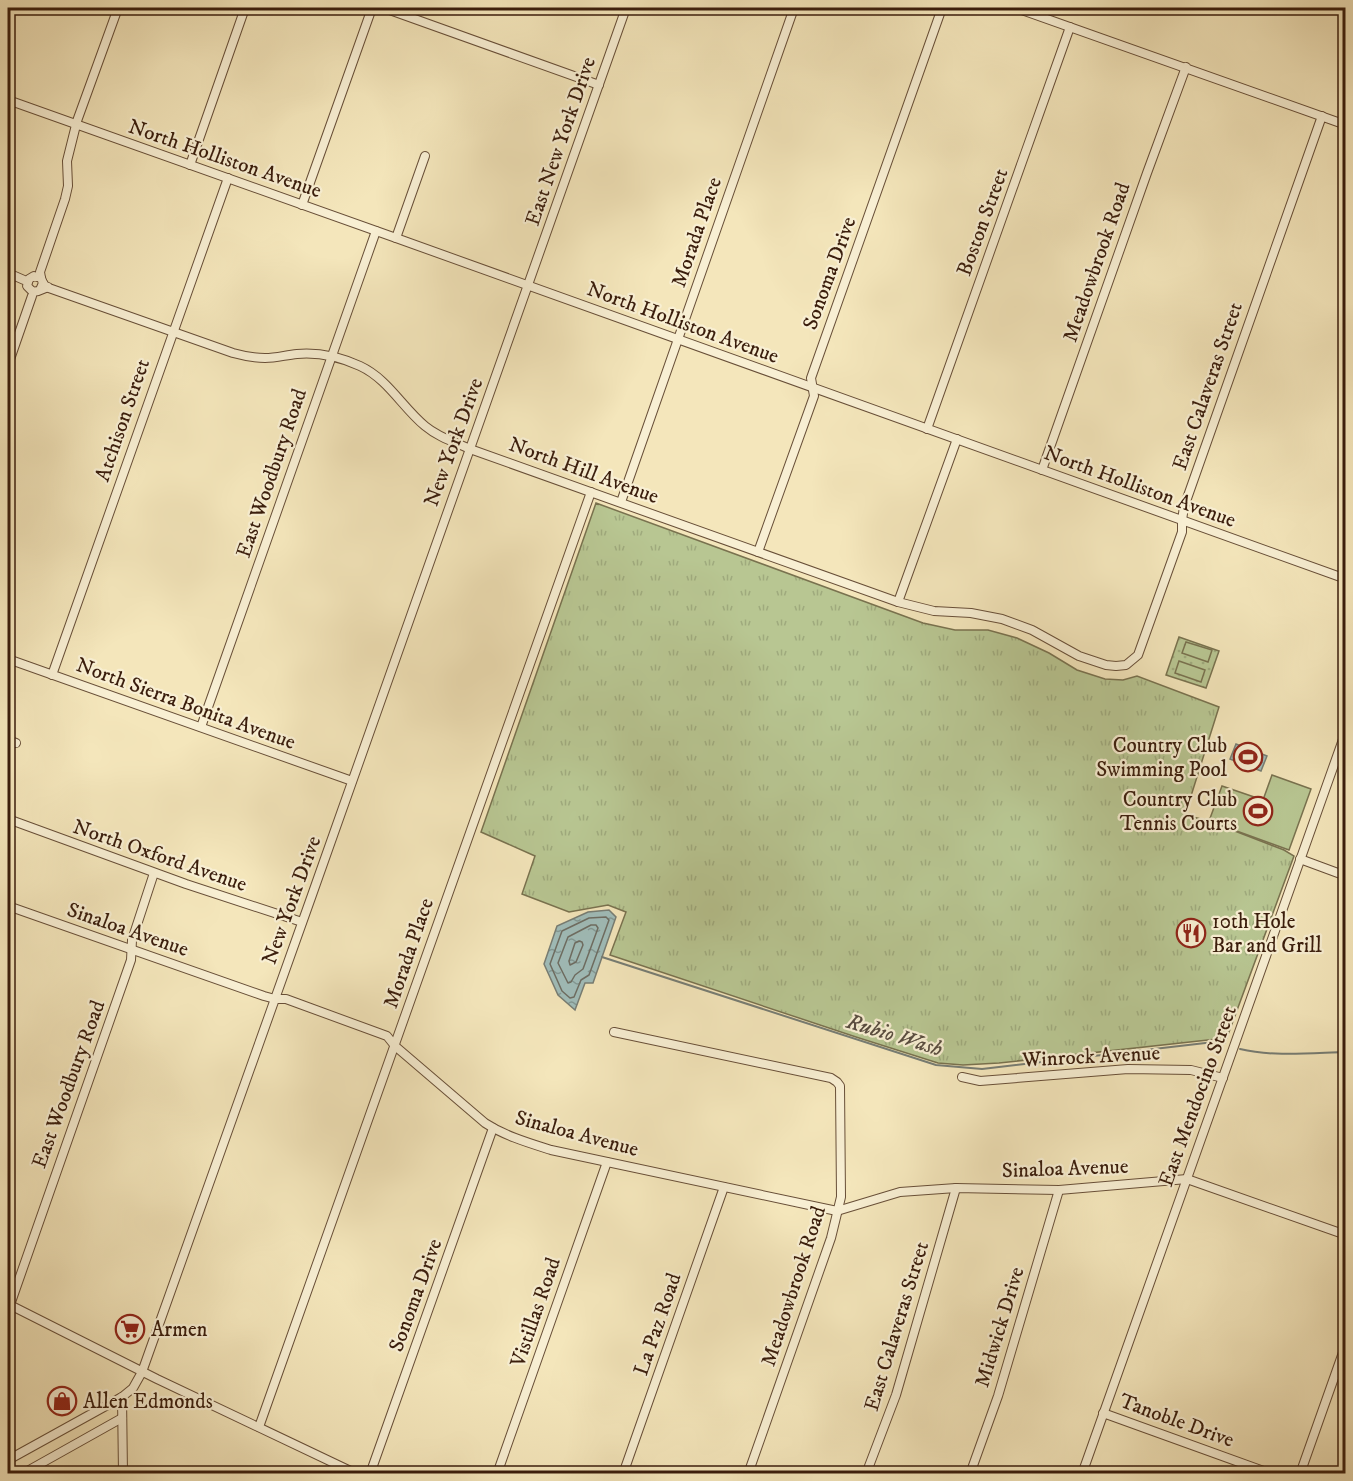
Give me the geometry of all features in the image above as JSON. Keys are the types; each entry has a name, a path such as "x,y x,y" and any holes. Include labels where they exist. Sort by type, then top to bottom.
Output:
{"street":[{"path":"8,365 65,199 68,186 68,161 76,125 118,8"},
{"path":"190,165 245,8"},
{"path":"303,205 372,8"},
{"path":"384,8 598,85"},
{"name":"East New York Drive","path":"528,285 626,8"},
{"name":"Morada Place","path":"621,502 794,8"},
{"name":"Sonoma Drive","path":"759,552 814,396 811,378 942,8"},
{"path":"1016,8 1346,125"},
{"name":"Boston Street","path":"927,429 1070,27"},
{"name":"Meadowbrook Road","path":"1042,470 1186,67"},
{"name":"North Holliston Avenue","path":"8,100 1346,579"},
{"name":"East Calaveras Street","path":"1126,665 1138,655 1182,532 1184,507 1322,116"},
{"path":"396,238 425,156"},
{"name":"Atchison Street","path":"52,675 228,178"},
{"name":"East Woodbury Road","path":"201,727 376,231"},
{"name":"North Hill Avenue","path":"8,273 233,353 267,358 324,354 348,361 370,372 429,429 470,449 898,602 934,611 971,613 1002,619 1032,630 1088,660 1106,665 1126,665"},
{"name":"New York Drive","path":"8,1460 122,1397 133,1388 142,1372 528,285"},
{"path":"898,602 957,439"},
{"name":"Morada Place","path":"260,1427 591,492"},
{"name":"North Sierra Bonita Avenue","path":"8,659 352,781"},
{"name":"East Mendocino Street","path":"1082,1473 1346,731"},
{"name":"North Oxford Avenue","path":"8,819 154,873 302,922"},
{"path":"1300,859 1346,876"},
{"name":"East Woodbury Road","path":"9,1305 131,960 132,940 154,873"},
{"name":"Sinaloa Avenue","path":"8,906 274,999 286,999 387,1036 395,1046 493,1128 544,1147 607,1162 837,1211 900,1192 956,1188 1059,1190 1186,1179"},
{"name":"Meadowbrook Road","path":"614,1032 831,1078 840,1086 841,1197 831,1238 748,1473"},
{"name":"Winrock Avenue","path":"962,1077 980,1082 1128,1069 1191,1070 1223,1078"},
{"name":"Sonoma Drive","path":"370,1473 493,1128"},
{"name":"Vistillas Road","path":"497,1473 607,1162"},
{"path":"1186,1179 1346,1235"},
{"name":"La Paz Road","path":"623,1473 724,1187"},
{"name":"East Calaveras Street","path":"866,1473 896,1395 956,1188"},
{"name":"Midwick Drive","path":"970,1473 998,1396 1059,1190"},
{"path":"9,1305 142,1372 357,1473"},
{"path":"1300,1473 1346,1344"},
{"path":"122,1397 123,1473"},
{"name":"Tanoble Drive","path":"1103,1413 1272,1473"},
{"path":"22,1473 122,1418"}],"green space":[{"path":"596,503 923,623 955,630 988,630 1017,638 1049,653 1077,670 1105,679 1123,680 1137,676 1219,707 1185,815 1209,821 1294,856 1226,1040 1217,1039 999,1063 963,1065 938,1063 610,955 626,912 608,905 569,912 522,894 535,856 481,832"},
{"path":"1179,637 1219,651 1206,688 1166,675"},
{"path":"1186,642 1212,650 1208,662 1182,653"},
{"path":"1179,661 1205,670 1201,682 1175,673"},
{"name":"Country Club Tennis Courts","path":"1272,775 1311,789 1289,850 1209,821 1222,786 1263,800"}],"water":[{"name":"Country Club Swimming Pool","path":"1236,744 1267,756 1261,771 1230,759"},
{"path":"609,910 616,917 593,983 585,983 575,1010 558,995 544,964 557,926 588,912"}],"waterway":[{"name":"Rubio Wash","path":"602,957 936,1065 982,1069 1214,1042 1225,1043"},
{"name":"Rubio Wash","path":"1240,1049 1279,1054 1346,1052"}],"place":[{"name":"Country Club Swimming Pool","path":"1248,757"},
{"name":"Country Club Tennis Courts","path":"1258,811"},
{"name":"10th Hole Bar and Grill","path":"1191,933"},
{"name":"Armen","path":"130,1329"},
{"name":"Allen Edmonds","path":"62,1401"}]}
